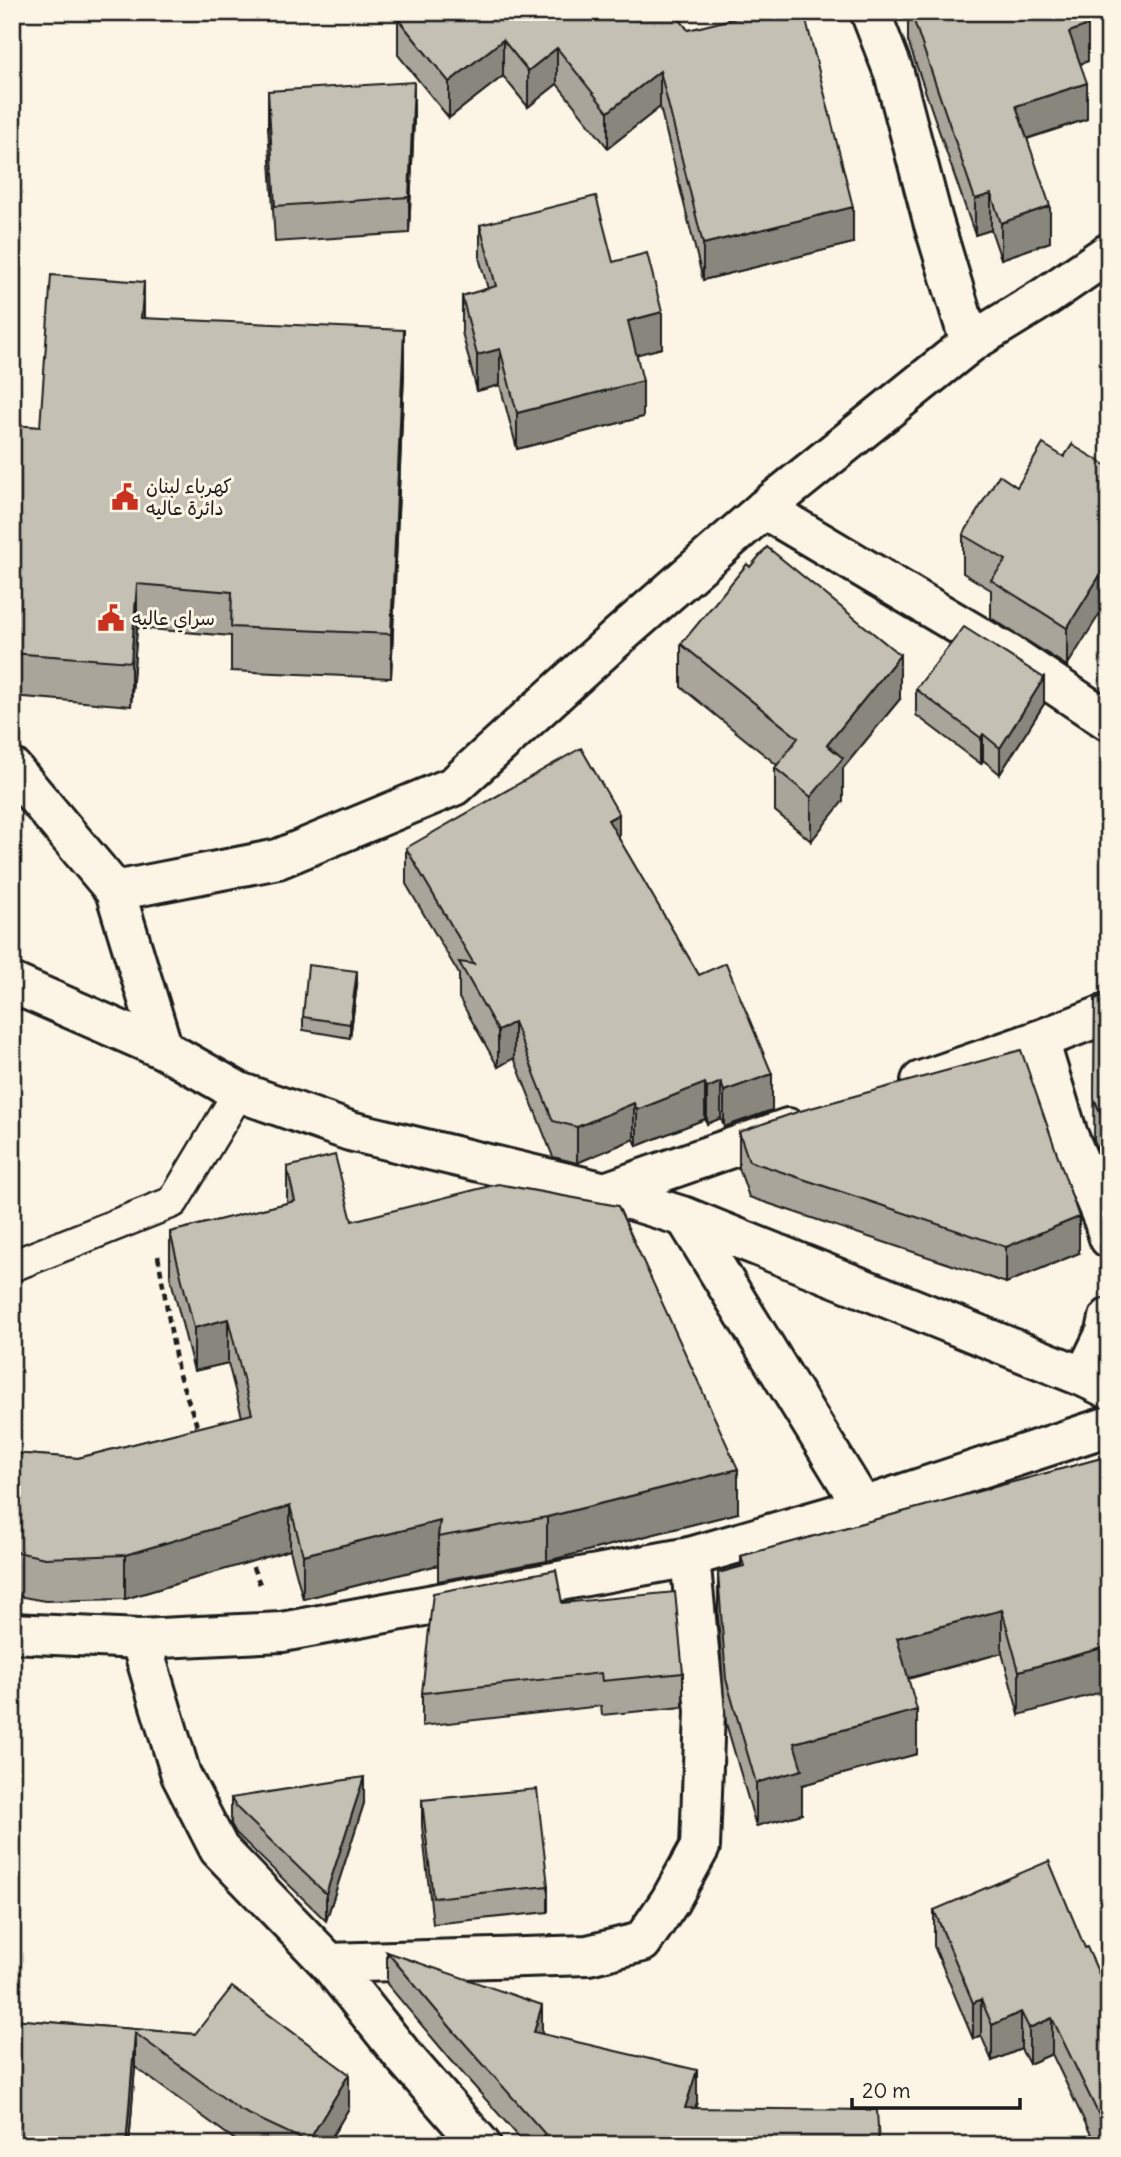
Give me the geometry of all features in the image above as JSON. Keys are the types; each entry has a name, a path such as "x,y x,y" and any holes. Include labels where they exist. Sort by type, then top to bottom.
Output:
{"street":[{"path":"872,12 894,73 933,221 970,343"},
{"path":"116,891 278,859 454,786 764,509 970,343 1045,297 1109,253"},
{"path":"764,509 1015,658 1109,721"},
{"path":"12,768 116,891 163,1049"},
{"path":"13,985 163,1049 239,1092 350,1131 605,1192 685,1217 1097,1383 1109,1318"},
{"path":"894,1091 1109,1013"},
{"path":"1039,1040 1068,1135 1109,1238"},
{"path":"605,1192 815,1118"},
{"path":"685,1217 863,1507"},
{"path":"12,1633 140,1639 282,1632 690,1557 863,1507 1109,1426"},
{"path":"329,1963 587,1955 642,1942 670,1901 700,1847 705,1711 690,1557"},
{"path":"140,1639 181,1775 219,1849 329,1963 481,2145"}],"lane":[{"path":"12,1266 173,1202 239,1092"}],"path":[{"path":"173,1202 156,1247 178,1372 200,1432"},
{"path":"248,1556 282,1632"}],"building":[{"path":"406,12 674,12 688,30 760,12 804,12 853,207 703,244 660,71 608,112 557,48 528,71 503,40 449,82 398,19"},
{"path":"911,12 1084,12 1088,25 1069,32 1087,83 1016,106 1050,206 1001,223 991,194 975,199"},
{"path":"414,82 409,197 275,206 268,91"},
{"path":"596,196 613,262 647,253 662,312 628,321 643,381 517,413 500,349 477,355 462,296 496,286 480,225"},
{"path":"51,275 144,282 141,318 404,330 391,634 231,627 232,592 137,584 131,662 12,653 12,425 40,427"},
{"path":"1043,444 1064,457 1072,445 1109,467 1109,561 1067,628 991,580 1006,560 963,535 999,475 1017,487"},
{"path":"767,547 900,655 827,745 843,758 811,797 775,768 798,738 681,644 747,564 750,567"},
{"path":"964,627 1044,678 1000,748 983,734 981,738 916,689"},
{"path":"581,748 619,814 608,820 699,975 726,963 772,1074 724,1091 721,1082 707,1088 705,1083 637,1110 634,1103 577,1127 553,1121 514,1022 498,1031 459,962 474,964 406,848"},
{"path":"308,965 357,971 350,1024 303,1017"},
{"path":"1109,997 1109,1134 1094,1098 1095,999"},
{"path":"1021,1050 1079,1217 1006,1247 749,1161 739,1132 800,1111"},
{"path":"335,1155 352,1221 498,1184 618,1206 738,1469 547,1517 438,1537 440,1521 303,1555 290,1506 125,1555 45,1558 12,1551 12,1453 78,1458 252,1414 228,1319 194,1328 170,1232 295,1201 287,1167"},
{"path":"1109,1456 1109,1646 1019,1671 1002,1610 897,1638 917,1710 794,1743 802,1770 756,1783 726,1679 718,1573 744,1566 741,1556"},
{"path":"556,1570 562,1603 675,1592 683,1673 602,1681 601,1673 422,1693 433,1593"},
{"path":"364,1777 326,1894 236,1807 231,1798"},
{"path":"537,1789 548,1886 433,1898 422,1800"},
{"path":"1049,1861 1085,1948 1087,1947 1109,1996 1109,2136 1052,2018 1029,2028 1021,2012 992,2025 981,1999 973,2003 934,1910"},
{"path":"387,1952 542,2005 534,2032 697,2070 685,2108 877,2110 879,2145 543,2145 545,2134"},
{"path":"232,1987 349,2074 308,2142 240,2110 135,2033 126,2145 12,2145 12,2019 195,2034"}],"place":[{"name":"كهرباء لبنان دائرة عاليه","path":"125,497"},
{"name":"سراي عاليه","path":"111,618"}]}
